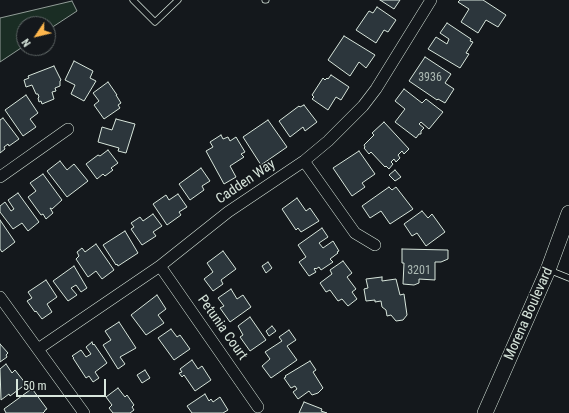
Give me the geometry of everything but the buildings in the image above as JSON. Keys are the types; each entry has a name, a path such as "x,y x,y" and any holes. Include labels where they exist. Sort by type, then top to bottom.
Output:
{"main road":[{"name":"Morena Boulevard","path":"485,413 548,270 569,213"}],"street":[{"name":"Cadden Way","path":"38,349 160,266 228,212 304,161 328,141 363,106 376,89 431,0"},
{"path":"0,177 68,129"},
{"path":"304,161 355,233 375,245"},
{"name":"Petunia Court","path":"160,266 258,407"},
{"path":"0,297 84,413"}],"lane":[{"path":"133,0 155,22 178,0"},
{"path":"548,270 569,278"}],"green space":[{"path":"72,1 77,11 56,25 56,16 16,16 16,51 0,62 0,18"}]}
